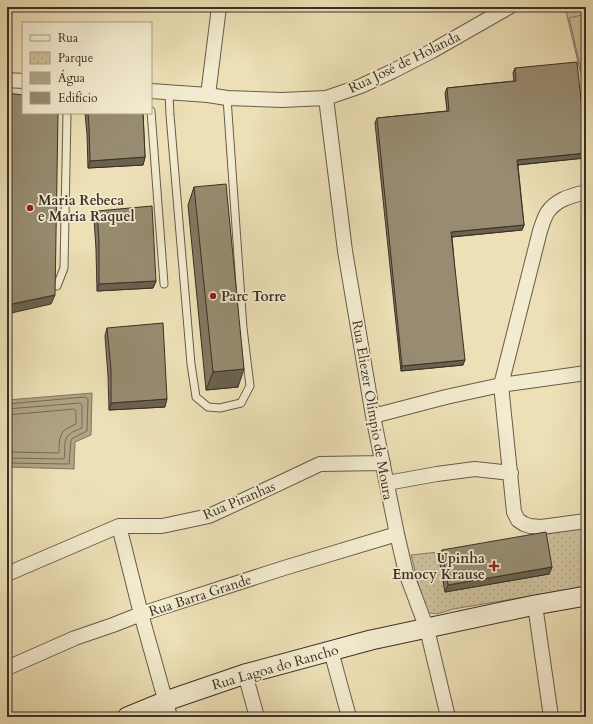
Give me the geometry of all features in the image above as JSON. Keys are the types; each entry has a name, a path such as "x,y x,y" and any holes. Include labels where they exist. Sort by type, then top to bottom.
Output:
{"street":[{"path":"208,95 219,7"},
{"name":"Rua José de Holanda","path":"152,91 228,98 282,100 326,98 361,86 393,71 432,51 509,7"},
{"path":"7,80 22,81"},
{"name":"Rua Eliezer Olímpio de Moura","path":"326,98 345,250 373,416 406,573 427,629 448,717"},
{"path":"586,192 566,198 552,206 546,214 540,231 501,385 514,512 518,520 530,526 541,527 586,521"},
{"path":"373,416 446,397 501,385 586,372"},
{"name":"Rua Piranhas","path":"7,574 119,526 162,526 209,516 320,464 383,463"},
{"path":"387,483 475,469 510,473"},
{"path":"119,526 141,614 168,709"},
{"name":"Rua Barra Grande","path":"7,668 75,638 141,614 284,568 397,534"},
{"name":"Rua Lagoa do Rancho","path":"127,717 168,709 245,674 372,640 535,605 586,596"},
{"path":"535,605 551,717"},
{"path":"331,651 349,717"},
{"path":"245,674 257,717"}],"lane":[{"path":"170,92 171,123 190,349 196,397 208,407 220,408 241,403 250,386 243,328 228,98"},
{"path":"57,286 64,268 67,114"},
{"path":"151,114 164,284"}],"green space":[{"path":"565,7 586,7 586,96"},
{"path":"586,14 586,91 569,18"},
{"path":"586,527 586,587 453,609 436,614 427,611 424,606 411,555 511,544 528,537"}],"water":[{"path":"92,393 91,435 75,442 74,469 7,467 7,400"}],"building":[{"path":"577,62 586,153 517,160 524,225 451,232 465,360 402,366 377,118 449,111 447,88 516,81 515,68"},
{"name":"Maria Rebeca e Maria Raquel","path":"7,93 22,95 22,114 58,114 55,295 7,305"},
{"path":"88,114 143,114 145,157 90,161"},
{"name":"Parc Torre","path":"226,184 244,369 213,372 194,187"},
{"path":"152,206 156,281 99,284 97,211"},
{"path":"163,323 167,399 111,403 111,369 107,328"},
{"name":"Upinha Emocy Krause","path":"546,532 552,567 448,585 442,550"}],"place":[{"name":"Maria Rebeca e Maria Raquel","path":"30,208"},
{"name":"Parc Torre","path":"213,296"},
{"name":"Upinha Emocy Krause","path":"494,566"}]}
